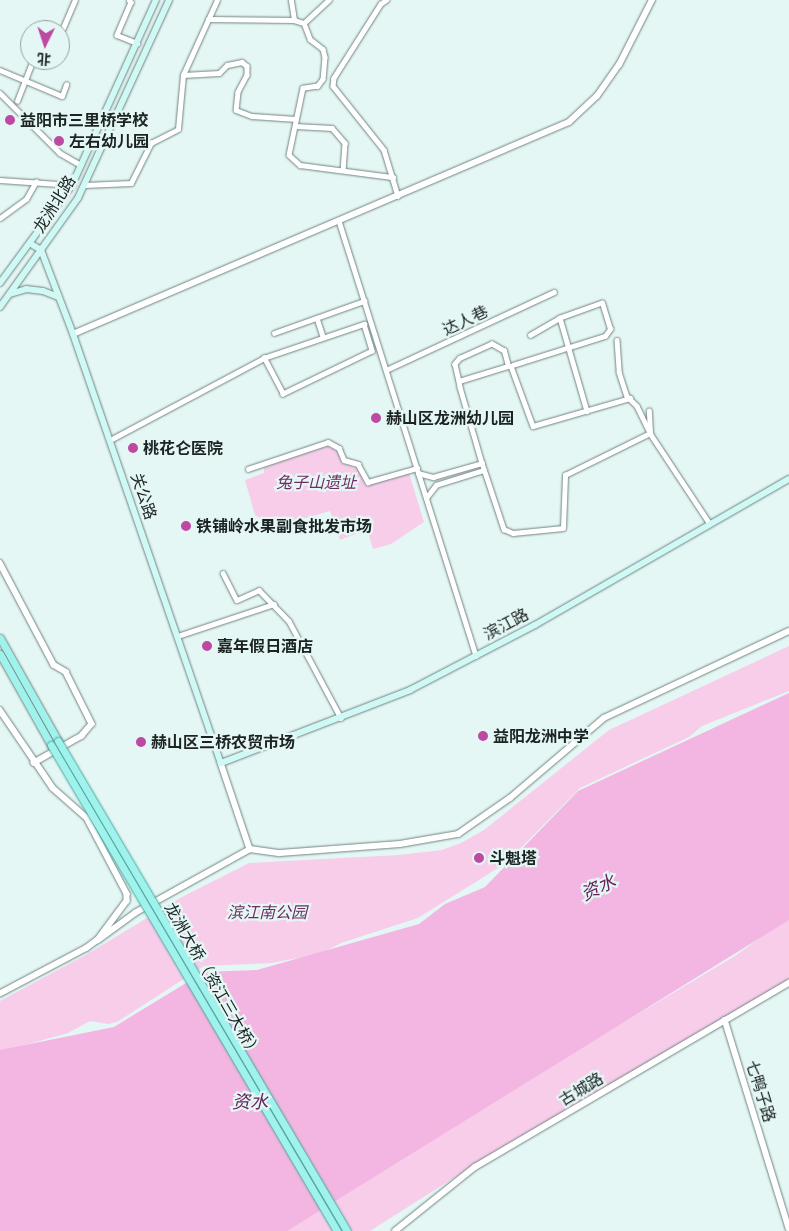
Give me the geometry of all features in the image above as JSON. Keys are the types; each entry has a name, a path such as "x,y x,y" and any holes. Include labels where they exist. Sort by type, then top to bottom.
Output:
{"main road":[{"name":"龙洲北路","path":"0,283 31,244 72,185 156,0"},
{"name":"龙洲北路","path":"0,307 84,185 169,0"},
{"path":"31,244 41,250"},
{"name":"关公路","path":"41,250 73,334 221,763"},
{"path":"10,294 35,290 59,297"},
{"name":"滨江路","path":"221,763 342,719 410,690 476,656 789,479"},
{"path":"0,638 54,743"},
{"path":"0,654 54,743"},
{"name":"龙洲大桥（资江三大桥）","path":"54,743 337,1231"},
{"name":"龙洲大桥（资江三大桥）","path":"54,743 347,1231"}],"street":[{"path":"66,20 75,0"},
{"path":"129,0 131,2 117,35 137,43"},
{"path":"84,185 131,183 151,142 178,128 183,75 217,0"},
{"path":"291,0 294,20"},
{"path":"304,23 329,0"},
{"path":"387,0 380,4 339,70 333,86 384,150 398,196"},
{"path":"73,334 569,122 597,96 619,65 652,0"},
{"path":"208,19 294,20 304,23"},
{"path":"304,23 310,39 323,49 323,79 318,86 303,88 289,155 300,165 343,170 350,174 393,176"},
{"path":"183,75 219,73 227,65 242,62 247,66 247,75 238,92 236,110 252,116 296,118"},
{"path":"0,70 62,96 66,85"},
{"path":"17,101 29,70"},
{"path":"0,93 60,153 81,165"},
{"path":"295,126 332,128 345,143 343,170"},
{"path":"0,180 72,185"},
{"path":"0,218 26,199 36,182"},
{"path":"339,221 476,656"},
{"name":"达人巷","path":"386,370 554,292"},
{"path":"274,333 364,301"},
{"path":"459,381 605,336 610,329 602,303 560,318 530,335"},
{"path":"317,318 323,336"},
{"path":"560,318 587,411"},
{"path":"110,440 264,358 323,336 364,324 372,351 283,394 264,358"},
{"path":"617,340 619,372 630,398 637,406 650,433 710,524"},
{"path":"630,398 533,426 504,350 492,344 460,358 455,364 484,470 504,529 513,534 563,528 565,475 650,433"},
{"path":"649,411 650,433"},
{"path":"248,469 328,442 339,448 344,460 358,464 368,482 418,470 433,477 482,463"},
{"path":"426,498 436,485 484,470"},
{"path":"0,563 54,665 66,672 92,724 82,736 34,763"},
{"path":"223,573 236,600 259,590 288,621 342,719"},
{"path":"178,636 274,604"},
{"path":"0,994 15,988 98,940 135,913 250,849 280,853 391,845 437,840 458,834 510,798 604,718 789,631"},
{"path":"0,710 2,719 53,788 87,818 127,894 124,907 98,940"},
{"path":"221,763 250,849"},
{"name":"古城路","path":"395,1231 475,1167 789,983"},
{"path":"0,990 15,988"},
{"name":"七鸭子路","path":"725,1020 789,1228"}],"green space":[{"name":"兔子山遗址","path":"328,446 338,452 342,463 360,470 365,485 409,473 424,522 391,544 373,549 369,535 358,533 340,540 330,511 275,527 255,515 245,480 264,473 264,467"},
{"name":"滨江南公园","path":"789,646 789,691 702,726 689,737 580,788 506,863 418,918 341,943 320,954 271,963 204,966 117,1022 108,1024 90,1021 68,1033 0,1052 0,1001 84,956 182,897 249,863 399,855 442,850 461,843 484,830 609,730"},
{"path":"789,917 789,981 507,1144 370,1231 274,1231 735,956"}],"water":[{"name":"资水","path":"789,693 789,920 287,1231 0,1231 0,1050 114,1027 204,972 257,970 419,924 445,904 485,887 578,791"}],"place":[{"name":"益阳市三里桥学校","path":"10,120"},
{"name":"左右幼儿园","path":"59,141"},
{"name":"赫山区龙洲幼儿园","path":"376,418"},
{"name":"桃花仑医院","path":"133,448"},
{"name":"铁铺岭水果副食批发市场","path":"186,526"},
{"name":"嘉年假日酒店","path":"207,646"},
{"name":"益阳龙洲中学","path":"483,736"},
{"name":"赫山区三桥农贸市场","path":"141,742"},
{"name":"斗魁塔","path":"479,858"}]}
